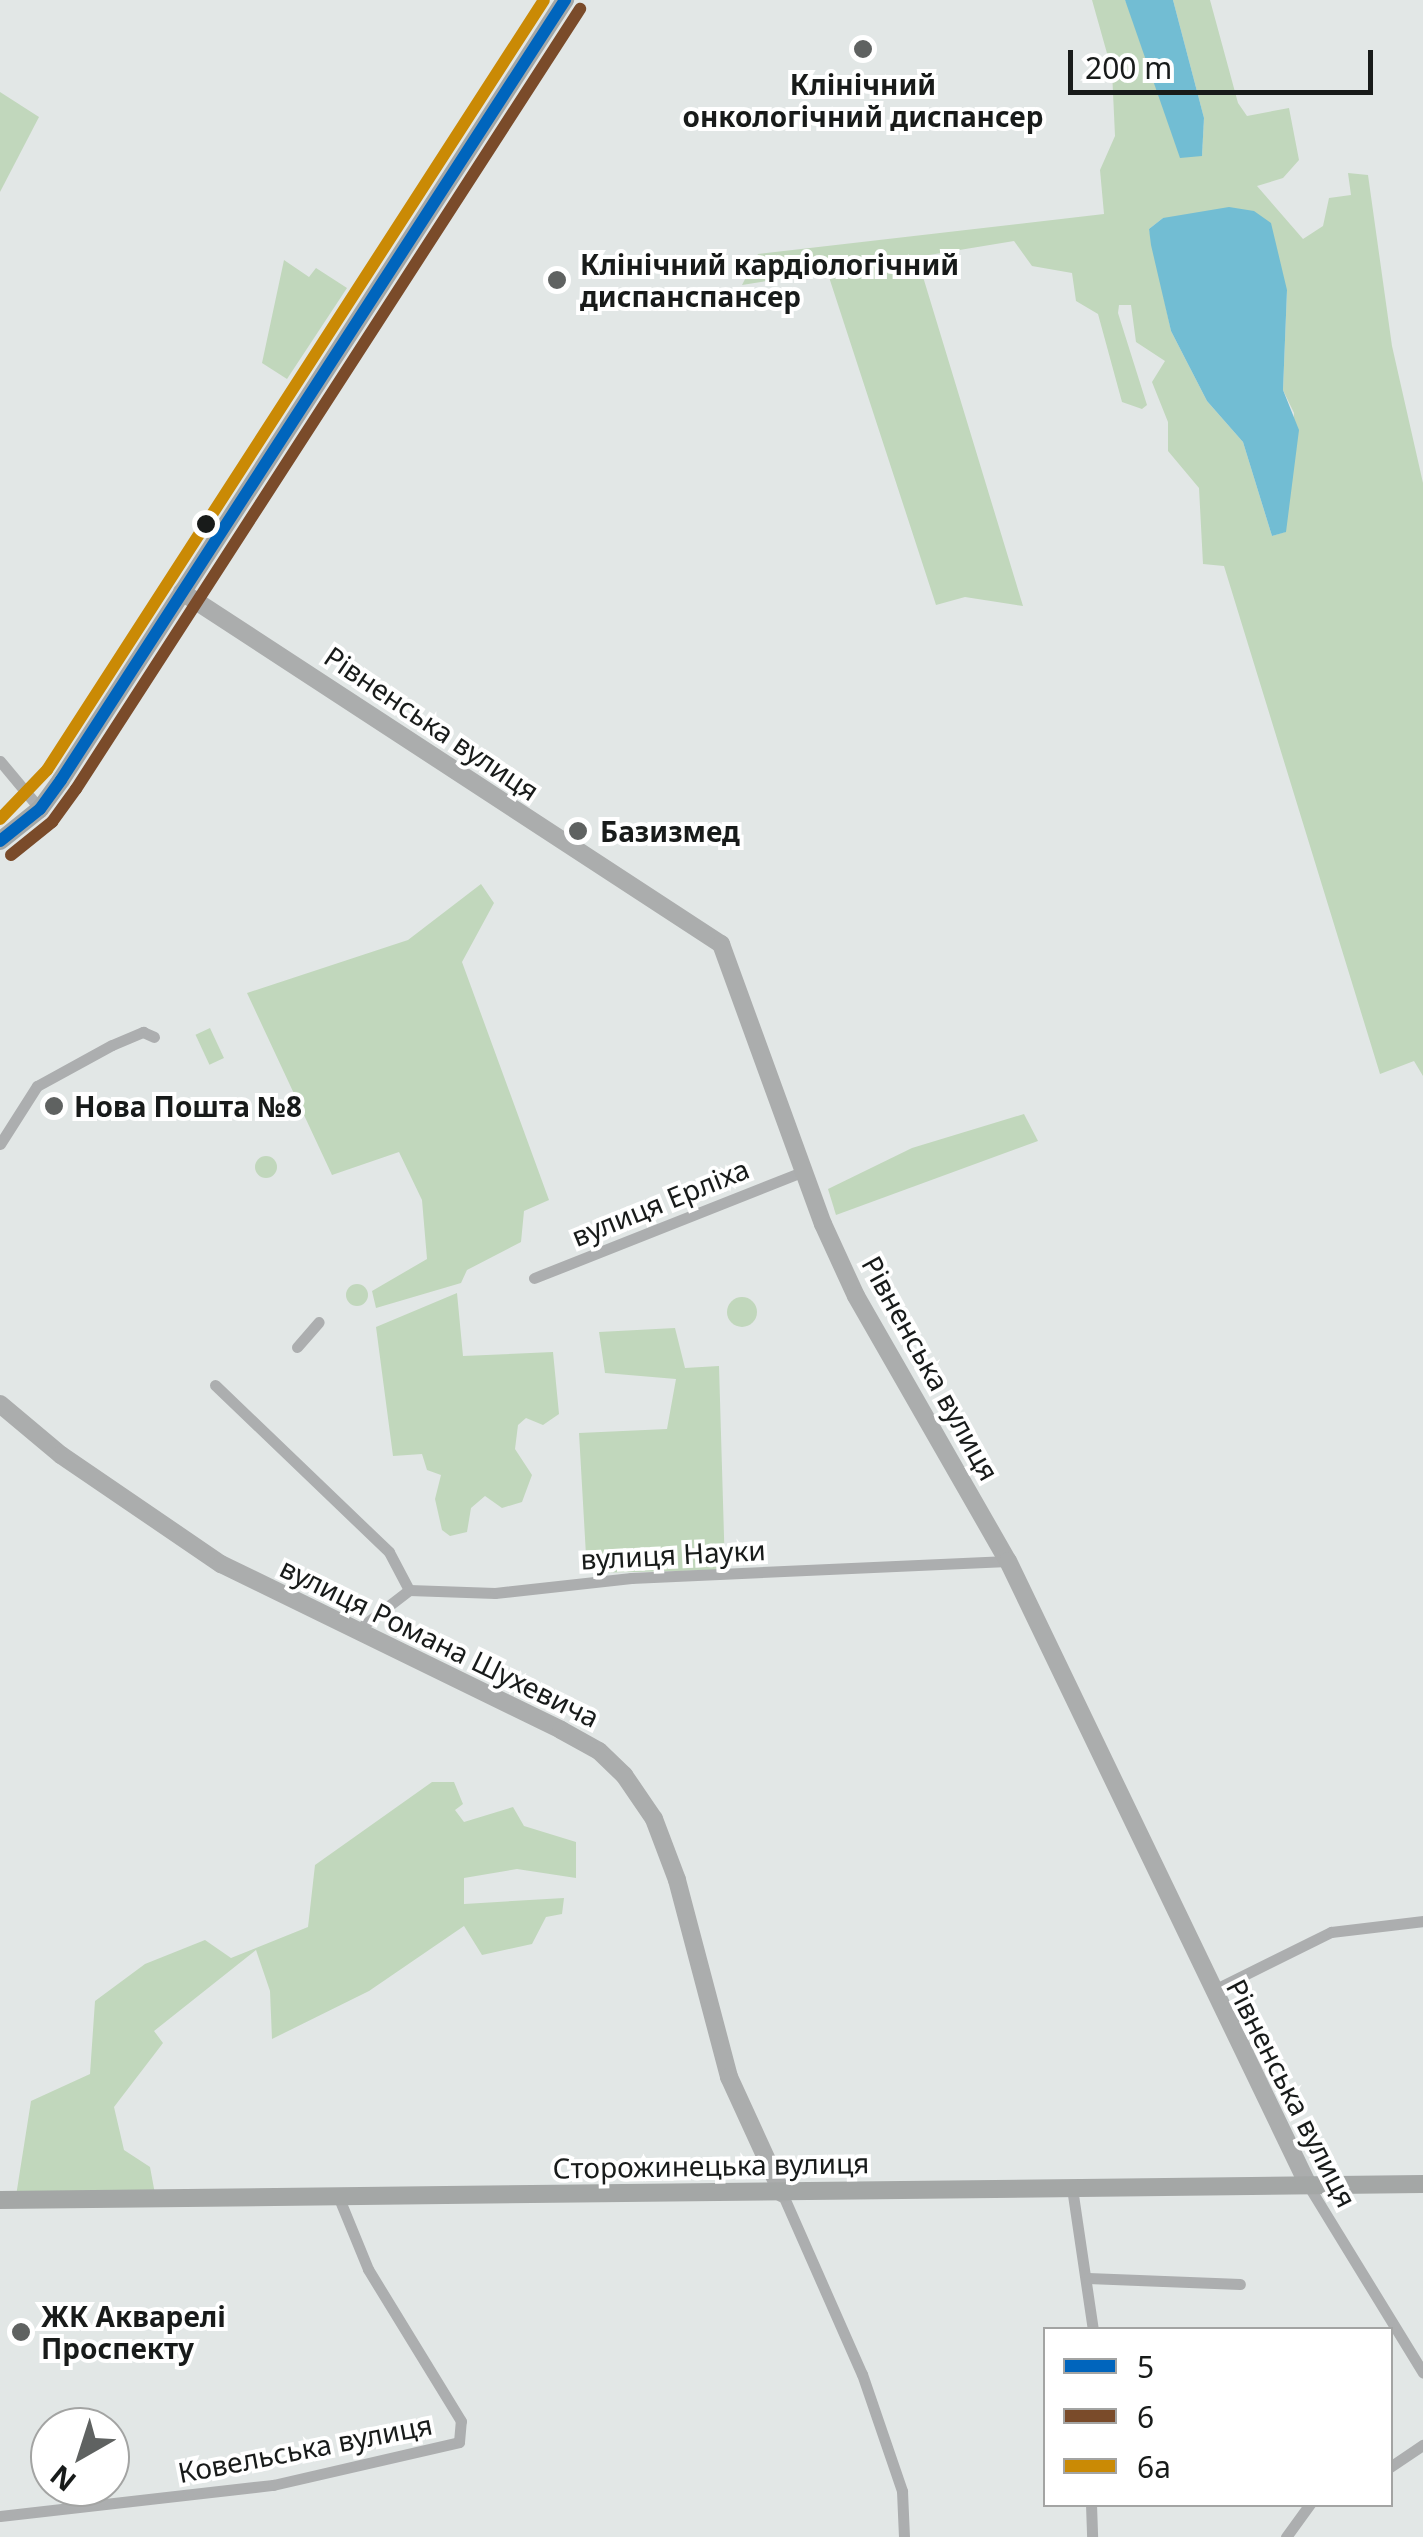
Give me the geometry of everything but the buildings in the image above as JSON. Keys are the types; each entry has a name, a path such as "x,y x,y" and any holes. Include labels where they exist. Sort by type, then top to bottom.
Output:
{"main road":[{"path":"0,841 40,809 565,0"},
{"name":"Сторожинецька вулиця","path":"0,2200 1423,2184"}],"street":[{"name":"Рівненська вулиця","path":"182,592 721,944 804,1172 865,1312 1008,1561 1210,1992 1308,2185 1423,2374"},
{"path":"0,761 40,809"},
{"path":"0,1144 37,1086 143,1032 154,1037"},
{"name":"вулиця Ерліха","path":"534,1278 804,1172"},
{"path":"297,1348 319,1322"},
{"path":"216,1385 389,1552 409,1590 356,1632"},
{"name":"вулиця Романа Шухевича","path":"0,1404 61,1455 221,1564 561,1730 599,1751 624,1775 654,1819 678,1880 729,2077 862,2374 902,2492 904,2537"},
{"name":"вулиця Науки","path":"409,1590 495,1593 631,1578 1008,1561"},
{"path":"1210,1992 1331,1932 1423,1921"},
{"path":"1072,2188 1093,2327"},
{"name":"Ковельська вулиця","path":"0,2516 273,2485 460,2442 461,2421 368,2270 338,2196"},
{"path":"1088,2278 1240,2284"},
{"path":"1393,2465 1423,2444"},
{"path":"1092,2507 1092,2537"},
{"path":"1286,2537 1308,2507"}],"green space":[{"path":"1092,0 1125,0 1202,156 1204,118 1173,0 1210,0 1238,103 1247,116 1289,108 1299,160 1283,178 1257,186 1303,239 1323,226 1329,198 1351,195 1348,173 1368,175 1392,346 1423,483 1423,1076 1414,1061 1380,1074 1224,566 1203,564 1199,488 1168,451 1168,422 1152,382 1165,361 1136,342 1131,305 1119,305 1118,313 1147,405 1142,409 1122,402 1098,314 1076,301 1072,273 1032,266 1014,241 917,257 1023,606 965,597 936,605 827,271 742,285 758,254 1104,214 1100,170 1115,136 1112,71","holes":["1163,218 1287,290 1283,390 1294,413 1285,532 1272,536 1243,442 1207,401 1171,331 1149,229"]},
{"path":"0,92 39,117 0,192"},
{"path":"284,260 309,277 316,268 347,288 287,379 262,363"},
{"path":"481,884 494,903 462,962 549,1200 524,1211 521,1242 467,1270 461,1283 376,1308 372,1291 427,1259 422,1200 399,1152 332,1175 247,993 408,940"},
{"path":"210,1028 224,1058 209,1065 195,1035"},
{"path":"1024,1114 1038,1141 836,1215 828,1189 912,1148"},
{"path":"266,1156 274,1159 274,1175 266,1178 258,1175 255,1167 258,1159"},
{"path":"357,1284 365,1287 365,1303 357,1306 349,1303 346,1295 349,1287"},
{"path":"457,1293 463,1356 553,1352 559,1414 543,1425 526,1418 518,1425 515,1449 532,1475 522,1502 502,1508 485,1496 471,1508 467,1532 450,1536 442,1530 435,1499 441,1475 427,1470 422,1454 393,1456 376,1327"},
{"path":"742,1297 752,1302 757,1312 752,1322 742,1327 732,1322 727,1312 732,1302"},
{"path":"675,1328 685,1368 719,1366 725,1570 587,1573 579,1433 667,1429 676,1379 605,1373 599,1332"},
{"path":"432,1782 454,1782 463,1804 455,1810 464,1822 513,1807 524,1826 576,1842 576,1878 517,1869 464,1878 464,1904 564,1898 562,1914 546,1917 532,1944 482,1955 464,1926 369,1991 272,2039 270,1991 256,1950 154,2031 163,2043 114,2107 124,2150 150,2167 155,2194 16,2196 31,2101 90,2074 95,2001 145,1964 205,1940 231,1958 308,1927 315,1865"}],"water":[{"path":"1125,0 1173,0 1204,118 1202,156 1180,158"},
{"path":"1229,207 1254,211 1271,223 1287,290 1283,390 1299,430 1286,532 1272,536 1243,442 1207,401 1171,331 1151,245 1149,229 1163,218"}],"transit line":[{"name":"6а","path":"0,819 47,770 544,0"},
{"name":"5","path":"0,841 40,809 61,780 565,0"},
{"name":"6","path":"11,855 52,822 76,789 580,9"}],"place":[{"name":"Клінічний онкологічний диспансер","path":"863,49"},
{"name":"Клінічний кардіологічний диспанспансер","path":"557,280"},
{"name":"Базизмед","path":"578,831"},
{"name":"Нова Пошта №8","path":"54,1106"},
{"name":"ЖК Акварелі Проспекту","path":"21,2332"}]}
